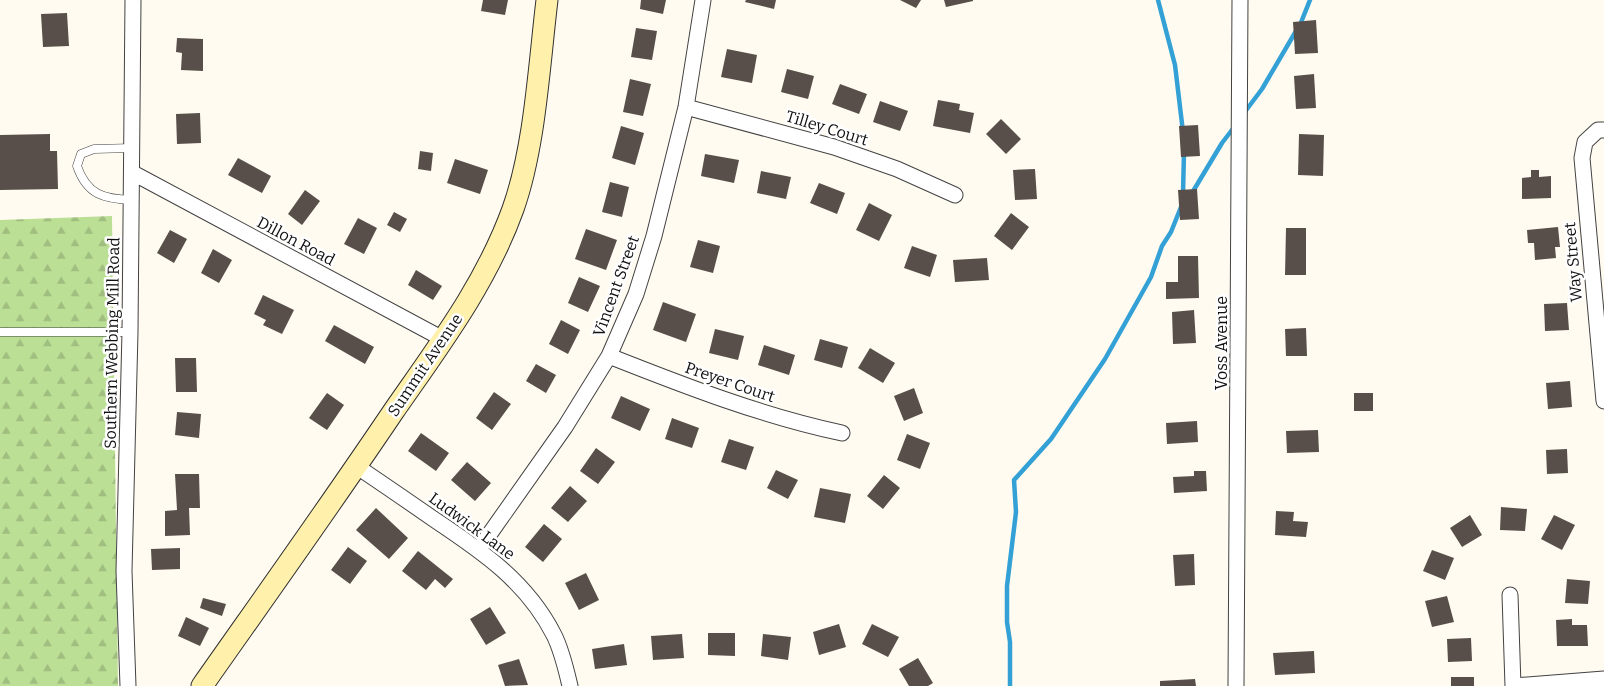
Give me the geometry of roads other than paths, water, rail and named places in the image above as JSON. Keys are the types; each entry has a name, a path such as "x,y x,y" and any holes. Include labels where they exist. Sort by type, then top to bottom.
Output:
{"main road":[{"name":"Summit Avenue","path":"202,686 444,339 480,283 513,208 524,165 533,115 547,0"}],"street":[{"name":"Southern Webbing Mill Road","path":"128,686 124,571 130,332 133,0"},
{"name":"Vincent Street","path":"479,549 565,427 609,356 636,294 651,244 686,107 703,0"},
{"name":"Voss Avenue","path":"1236,686 1240,0"},
{"name":"Tilley Court","path":"686,107 834,147 897,169 954,195"},
{"name":"Way Street","path":"1604,130 1598,130 1585,142 1582,158 1604,401"},
{"name":"Dillon Road","path":"132,173 444,339"},
{"name":"Preyer Court","path":"609,356 711,396 803,425 842,433"},
{"name":"Ludwick Lane","path":"356,466 479,549 512,577 533,602 554,636 570,686"},
{"path":"1510,595 1512,686 1604,679"}],"lane":[{"path":"132,148 94,149 81,154 77,166 81,179 91,190 110,199 132,200"},
{"path":"0,332 130,332"}],"waterway":[{"path":"1158,0 1175,65 1183,132"},
{"path":"1300,25 1310,0"},
{"path":"1244,113 1262,89 1296,31"},
{"path":"1192,193 1222,143 1235,126"},
{"path":"1183,194 1184,152"},
{"path":"1010,686 1007,586 1016,512 1014,480 1051,439 1105,359 1151,277 1162,246 1171,232 1181,207"}]}
